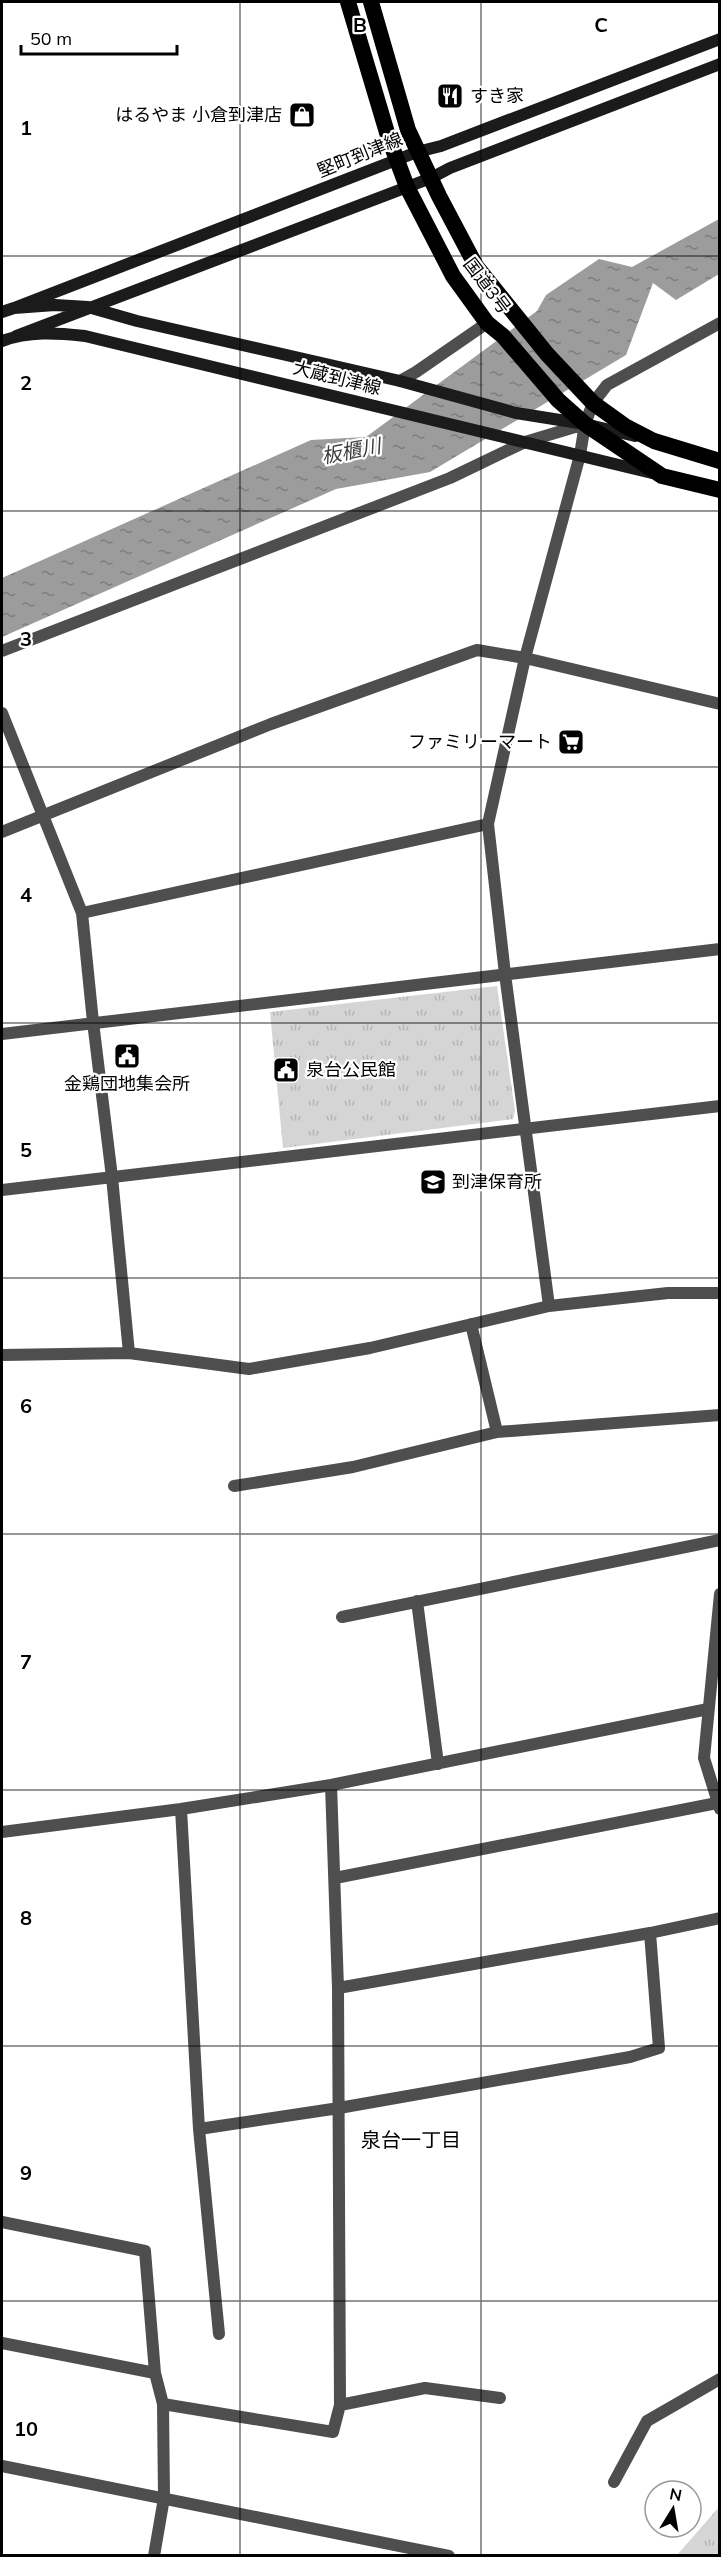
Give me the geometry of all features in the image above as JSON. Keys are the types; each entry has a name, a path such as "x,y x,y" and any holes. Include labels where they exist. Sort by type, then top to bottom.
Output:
{"highway":[{"name":"国道3号","path":"348,2 396,162 407,188 453,276 487,323 503,336 558,400 585,424 662,476 720,490"},
{"name":"国道3号","path":"371,2 408,130 476,266 577,389 593,403 625,426 654,441 720,461"}],"main road":[{"name":"堅町到津線","path":"8,310 417,152 441,146 720,39"},
{"path":"16,336 407,188 450,168 720,64"},
{"name":"大蔵到津線","path":"8,310 55,305 88,307 137,321 400,381 516,413 585,424 654,441"},
{"name":"大蔵到津線","path":"2,341 16,336 61,333 85,336 662,476"}],"street":[{"path":"400,381 487,323"},
{"path":"549,1306 505,974 488,824 525,658 580,455 585,424 593,403 607,385 720,323"},
{"path":"2,651 450,477 525,442 585,424"},
{"path":"2,832 271,723 477,650 525,658 720,704"},
{"path":"2,712 82,913 129,1353"},
{"path":"82,913 488,824"},
{"path":"2,1034 720,949"},
{"path":"2,1190 720,1106"},
{"path":"2,1355 129,1353 249,1369 370,1348 549,1306 669,1293 720,1293"},
{"path":"471,1324 497,1432"},
{"path":"234,1486 353,1467 497,1432 720,1415"},
{"path":"342,1617 720,1540"},
{"path":"335,1878 718,1806 704,1758 720,1594"},
{"path":"417,1601 438,1764"},
{"path":"2,1832 181,1809 332,1785 708,1709"},
{"path":"163,2404 333,2432 340,2404 338,1988 332,1785"},
{"path":"181,1809 199,2129 219,2334"},
{"path":"338,1988 650,1933 720,1918"},
{"path":"199,2129 339,2108 630,2056 659,2048 650,1933"},
{"path":"2,2222 145,2251 155,2373 163,2404 164,2498 154,2556"},
{"path":"2,2343 155,2373"},
{"path":"614,2482 647,2421 720,2379"},
{"path":"340,2404 425,2388 500,2398"},
{"path":"2,2466 449,2556"}],"green space":[{"path":"497,986 515,1111 513,1119 283,1148 270,1012"},
{"path":"719,2507 719,2555 677,2555 691,2539 703,2539 703,2525"}],"water":[{"name":"板櫃川","path":"719,219 719,274 676,300 653,283 626,355 430,472 336,489 2,637 2,578 311,440 366,437 537,311 546,295 599,259 632,267"}],"place":[{"name":"すき家","path":"450,96"},
{"name":"はるやま 小倉到津店","path":"302,115"},
{"name":"ファミリーマート","path":"571,742"},
{"name":"金鶏団地集会所","path":"127,1056"},
{"name":"泉台公民館","path":"286,1070"},
{"name":"到津保育所","path":"433,1182"}],"district":[{"name":"泉台一丁目","path":"411,2140"}]}
